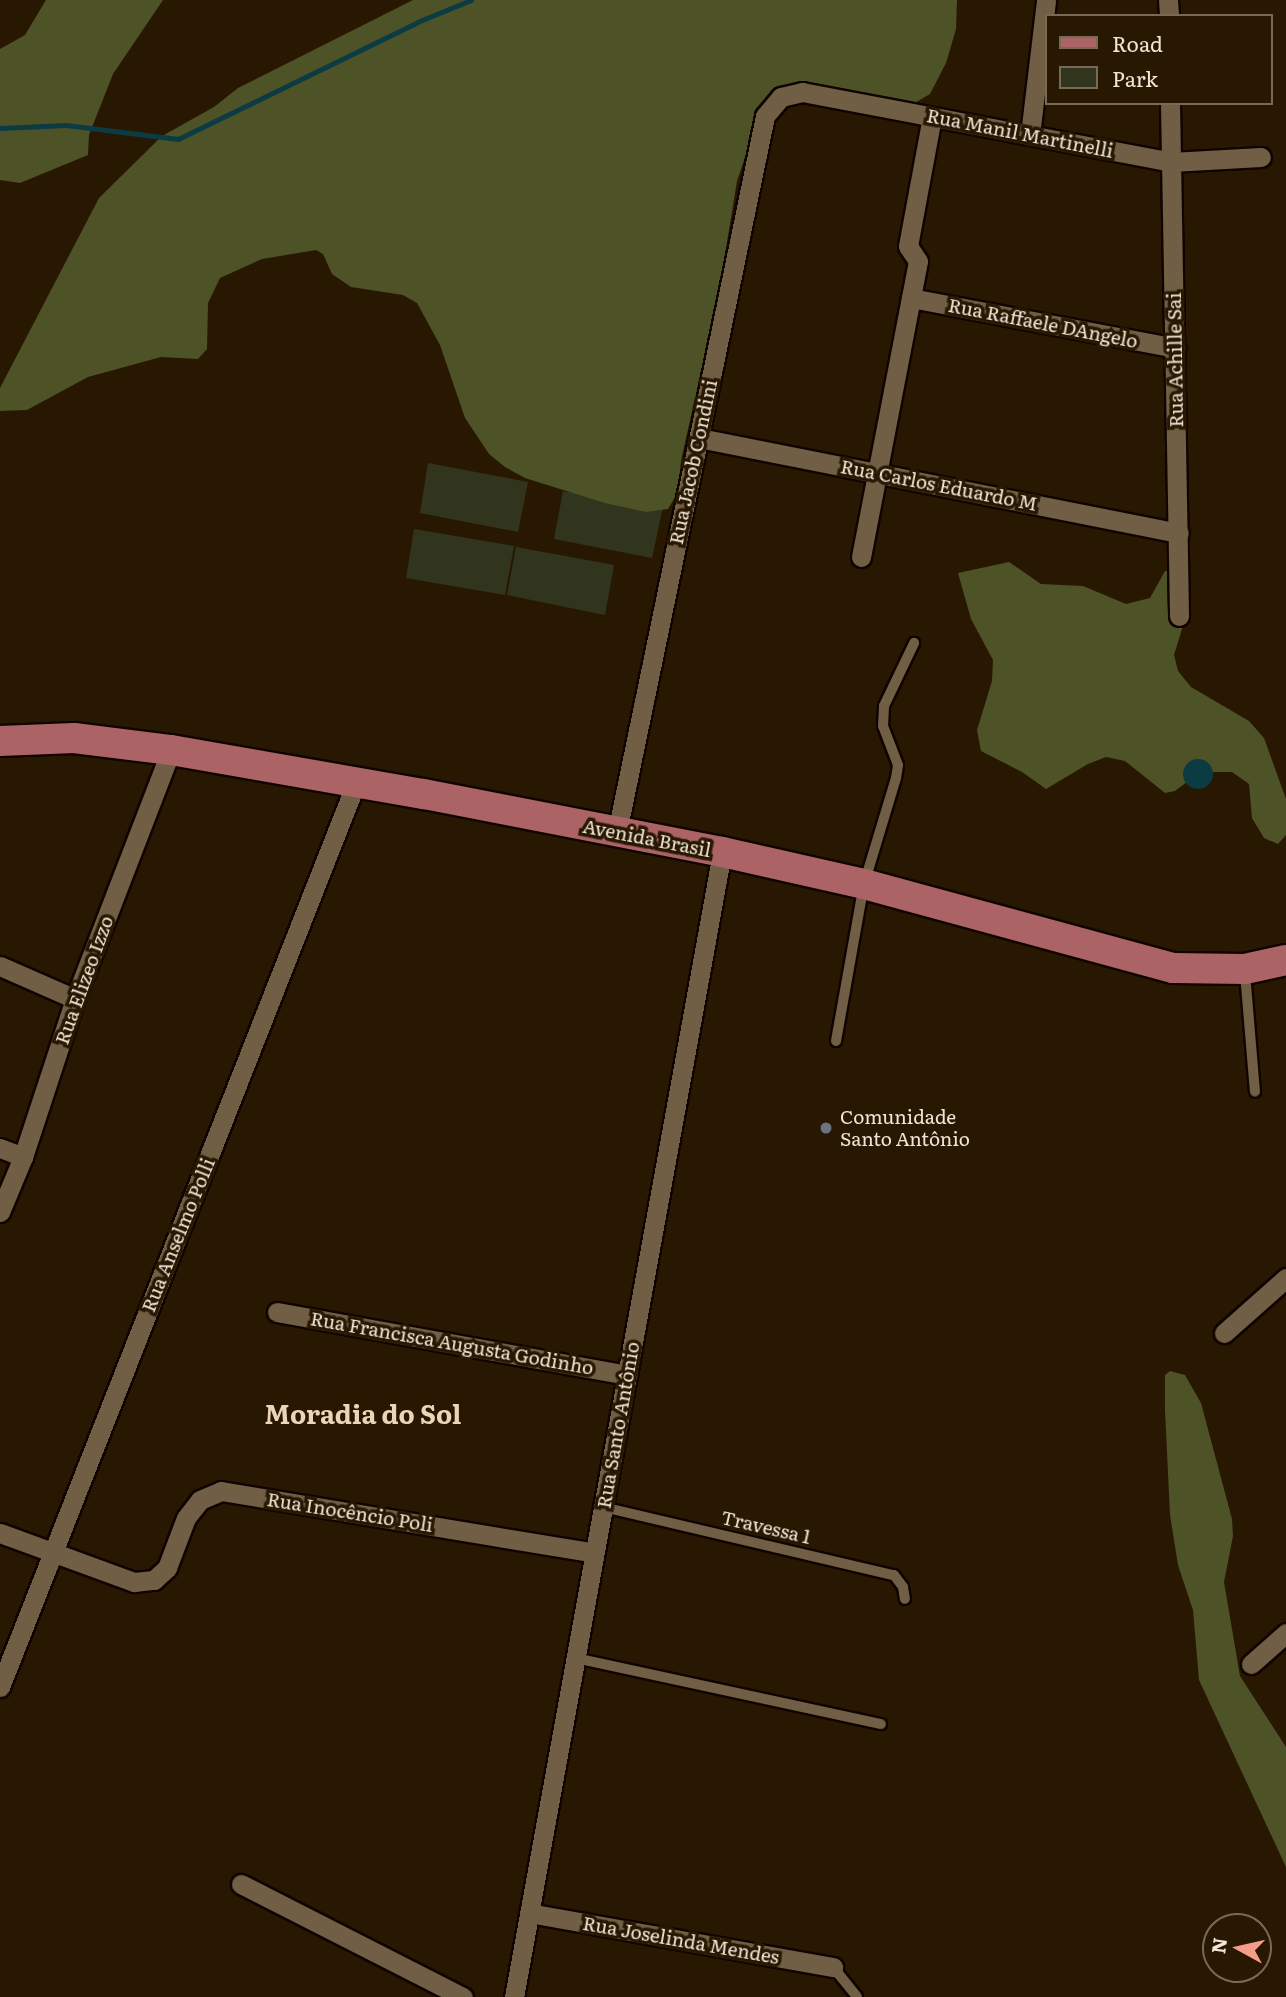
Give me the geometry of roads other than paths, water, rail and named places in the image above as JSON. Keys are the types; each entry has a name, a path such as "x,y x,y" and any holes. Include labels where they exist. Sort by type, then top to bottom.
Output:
{"main road":[{"name":"Avenida Brasil","path":"0,741 75,738 171,750 722,852 864,884 1173,968 1245,969 1286,960"}],"street":[{"path":"1030,135 1044,17"},
{"name":"Rua Manil Martinelli","path":"781,97 802,92 1171,162 1261,157"},
{"name":"Rua Jacob Condini","path":"617,832 765,116 781,97"},
{"name":"Rua Achille Sai","path":"1170,105 1179,616"},
{"path":"861,557 918,261 908,246 932,117"},
{"name":"Rua Raffaele DAngelo","path":"911,298 1175,348"},
{"name":"Rua Carlos Eduardo M","path":"699,438 1179,533"},
{"name":"Rua Elizeo Izzo","path":"0,1212 23,1157 75,999 171,750"},
{"name":"Rua Anselmo Polli","path":"0,1687 356,783"},
{"name":"Rua Santo Antônio","path":"513,1997 722,852"},
{"path":"0,966 75,999"},
{"path":"0,1148 23,1157"},
{"path":"1224,1333 1286,1279"},
{"name":"Rua Francisca Augusta Godinho","path":"277,1312 627,1375"},
{"name":"Rua Inocêncio Poli","path":"52,1554 134,1582 154,1580 167,1568 186,1518 200,1500 221,1491 594,1553"},
{"path":"0,1533 52,1554"},
{"path":"1251,1664 1286,1633"},
{"path":"242,1884 463,1997"},
{"name":"Rua Joselinda Mendes","path":"529,1913 833,1967"}],"lane":[{"path":"836,1041 864,884 898,765 883,726 884,706 914,643"},
{"path":"1245,969 1255,1092"},
{"name":"Travessa 1","path":"603,1507 894,1575 902,1587 905,1599"},
{"path":"575,1658 881,1724"},
{"path":"833,1967 857,1997"}],"water":[{"path":"1198,759 1208,764 1213,774 1208,784 1198,789 1188,784 1183,774 1188,764"}],"waterway":[{"path":"0,128 66,125 178,139 422,20 471,0"}],"place":[{"name":"Comunidade Santo Antônio","path":"826,1128"}],"district":[{"name":"Moradia do Sol","path":"363,1413"}]}
